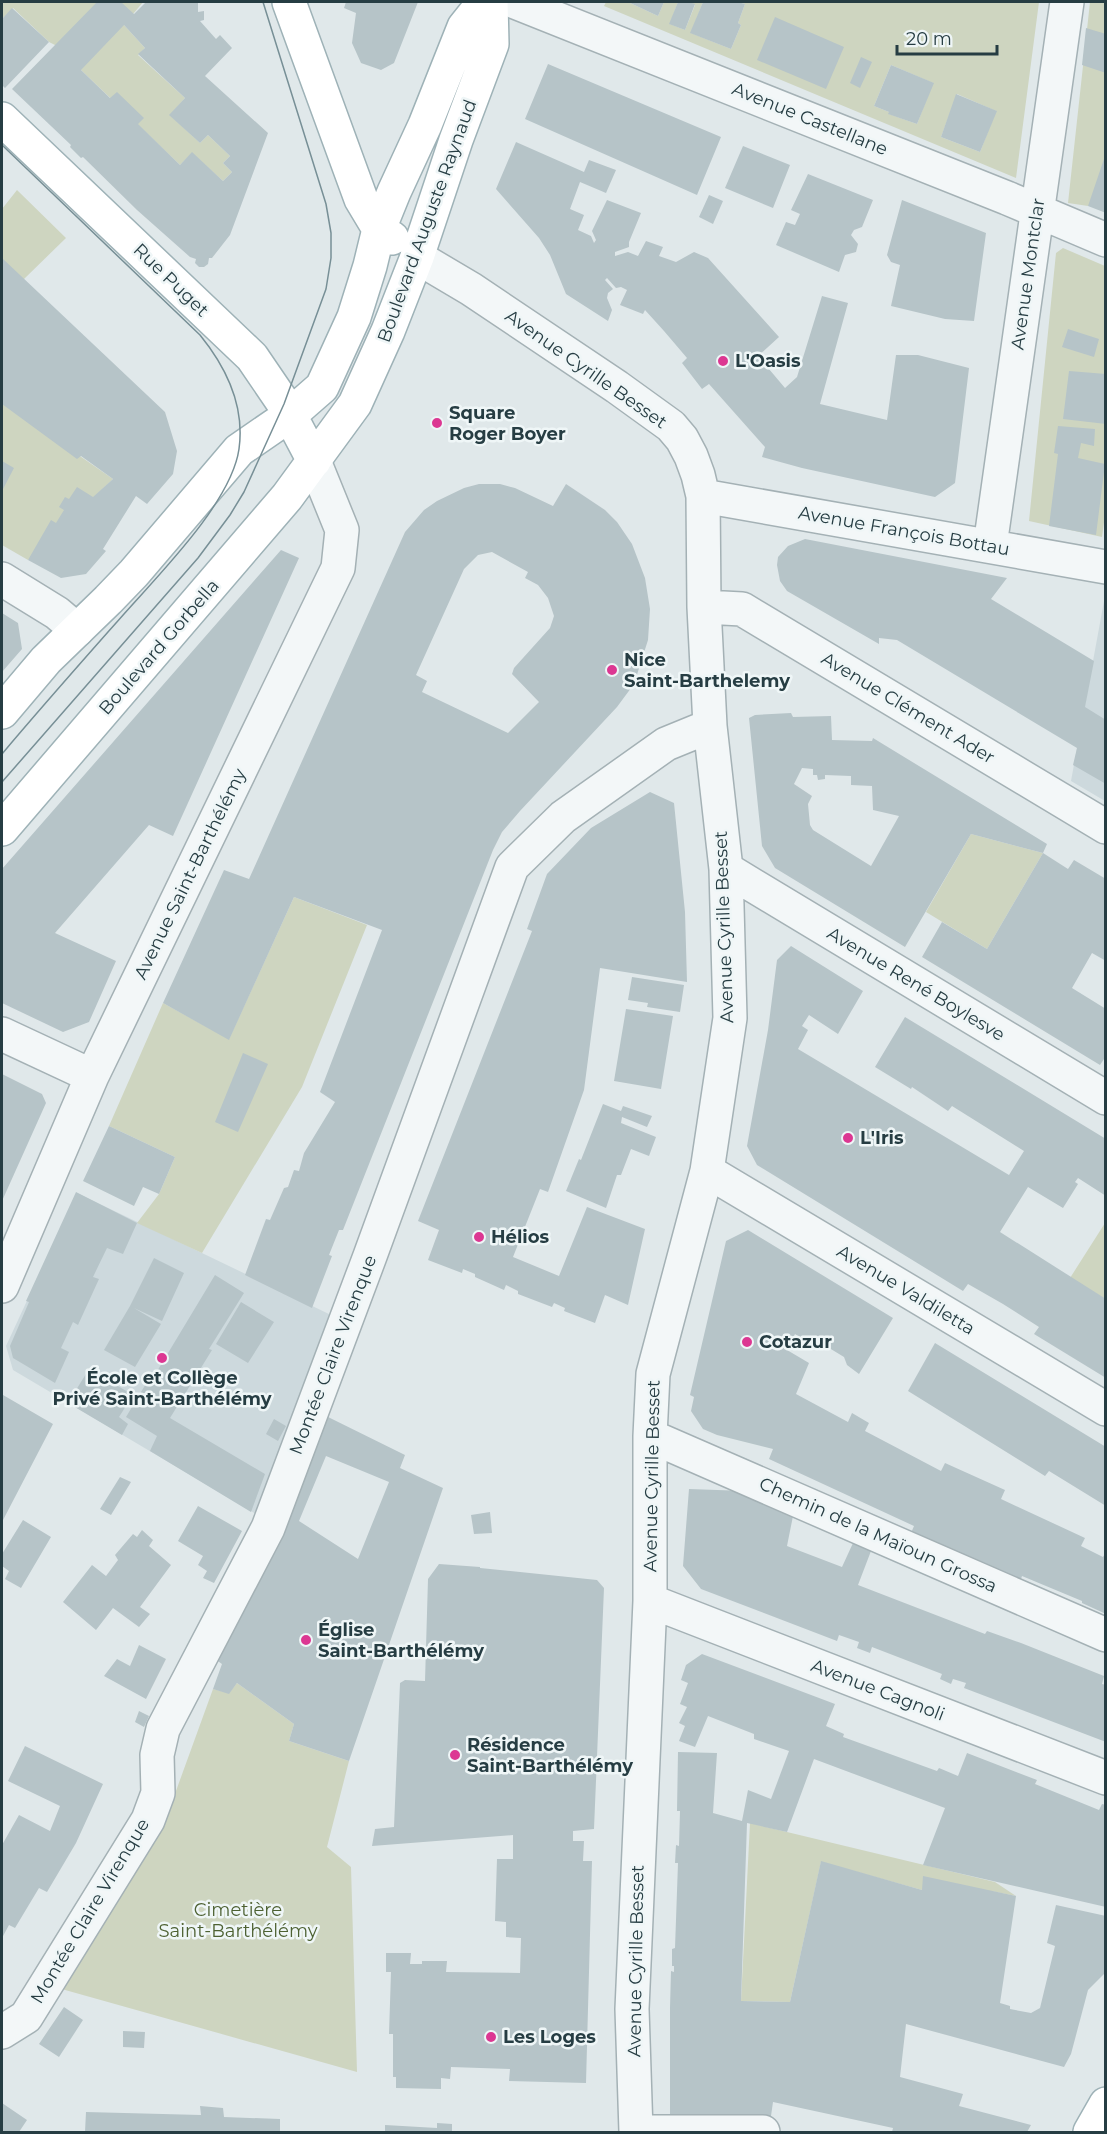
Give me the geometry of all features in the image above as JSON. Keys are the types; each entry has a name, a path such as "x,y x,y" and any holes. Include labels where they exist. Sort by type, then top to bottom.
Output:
{"main road":[{"name":"Avenue Cyrille Besset","path":"289,2 361,199 379,229 417,257"},
{"name":"Boulevard Auguste Raynaud","path":"290,415 322,387 330,373 354,317 379,229 425,125 464,27 484,2"},
{"name":"Boulevard Auguste Raynaud","path":"314,461 355,404 388,331 417,257 456,140 492,44 491,2"},
{"name":"Rue Puget","path":"2,119 252,357 290,415 314,461"},
{"path":"2,712 46,660 134,573 238,450 290,415"},
{"name":"Boulevard Gorbella","path":"2,829 233,561 314,461"},
{"path":"1090,2133 1106,2104"}],"street":[{"name":"Avenue Castellane","path":"514,2 1037,210 1106,240"},
{"name":"Avenue Montclar","path":"990,546 1067,2"},
{"name":"Avenue Cyrille Besset","path":"417,257 471,289 671,426 682,439 691,456 703,496 704,607 710,726 726,869 730,1018 707,1171 653,1374 650,1436 650,1602 632,2009 636,2132"},
{"name":"Avenue Saint-Barthélémy","path":"2,1286 92,1076 338,568 342,530 314,461"},
{"name":"Avenue François Bottau","path":"703,496 1106,567"},
{"path":"2,579 57,613 77,630"},
{"name":"Avenue Clément Ader","path":"704,607 742,609 1106,827"},
{"name":"Montée Claire Virenque","path":"2,2032 26,2017 148,1820 158,1793 157,1755 163,1729 268,1528 512,867 563,817 666,744 710,726"},
{"name":"Avenue René Boylesve","path":"726,869 1106,1098"},
{"path":"2,1034 92,1076"},
{"name":"Avenue Valdiletta","path":"707,1171 1106,1409"},
{"name":"Chemin de la Maïoun Grossa","path":"650,1436 1106,1635"},
{"name":"Avenue Cagnoli","path":"650,1602 1106,1778"},
{"path":"636,2132 763,2133"}],"shaded area":[{"path":"1105,601 1105,801 1071,781"},
{"name":"École et Collège Privé Saint-Barthélémy","path":"77,1193 331,1315 256,1514 13,1370 6,1346"}],"green space":[{"path":"2,2 143,2 124,25 145,48 138,55 185,98 170,115 200,143 208,135 230,156 223,163 232,172 223,181 192,153 180,165 55,45 13,8 2,19"},
{"path":"606,2 628,2 658,16 664,2 678,2 670,24 685,30 695,5 689,2 703,2 691,33 731,49 741,25 738,23 745,4 738,2 1039,2 1016,178 604,6","holes":["891,65 933,83 917,124 874,106","957,94 996,111 980,152 941,137"]},
{"path":"1090,2 1105,2 1105,198 1088,206 1068,203"},
{"path":"17,190 66,238 24,279 2,308 2,209"},
{"path":"1063,248 1105,266 1105,515 1102,537 1029,521 1056,253"},
{"path":"2,402 113,479 28,560 2,545"},
{"path":"971,834 1043,853 987,949 926,912"},
{"path":"294,897 367,925 302,1087 202,1253 137,1223 159,1194 175,1157 109,1126 163,1003 229,1039"},
{"path":"1105,1223 1105,1299 1070,1278"},
{"name":"Cimetière Saint-Barthélémy","path":"237,1683 294,1724 289,1741 349,1761 327,1847 351,1867 357,2072 58,1988 164,1824 213,1689 229,1693"},
{"path":"750,1823 995,1882 1016,1896 991,1891 922,1890 821,1862 790,2002 741,2001"}],"building":[{"path":"97,2 121,2 134,14 146,2 198,2 198,12 204,11 204,20 200,21 216,39 220,35 232,48 205,76 268,133 230,235 212,258 209,258 208,264 199,267 195,263 196,259 190,257 137,210 12,89","holes":["124,25 145,48 138,54 185,98 169,115 200,143 208,135 230,156 223,163 232,172 223,181 192,152 180,165 138,124 144,118 117,92 110,98 81,70"]},
{"path":"346,2 418,2 394,63 381,70 361,63 352,43 356,13 344,8"},
{"path":"628,2 664,2 658,16"},
{"path":"678,2 695,4 685,30 669,24"},
{"path":"703,2 745,4 738,23 741,25 731,49 690,33"},
{"path":"12,8 49,42 5,88 2,85 2,19"},
{"path":"775,17 844,47 826,89 757,60"},
{"path":"1086,28 1106,34 1106,73 1082,65"},
{"path":"861,57 872,62 860,88 850,83"},
{"path":"548,64 721,137 697,195 525,119"},
{"path":"891,65 934,83 917,124 888,114 889,112 874,106"},
{"path":"956,94 997,111 980,152 941,137"},
{"path":"516,142 584,172 589,160 616,170 606,193 580,182 570,209 584,215 578,230 591,236 594,243 596,240 592,231 607,200 641,213 629,247 615,252 615,256 628,252 638,256 646,241 663,247 659,256 676,262 694,252 708,258 779,337 758,356 785,388 797,377 822,296 848,303 820,404 887,420 896,355 918,355 969,368 955,483 935,497 762,457 765,447 709,384 702,389 682,363 687,358 645,310 643,314 620,305 627,290 621,287 616,288 607,278 605,280 613,289 608,293 607,298 612,310 608,321 566,294 550,255 539,238 496,189"},
{"path":"743,146 790,165 773,208 725,188"},
{"path":"1106,153 1106,213 1088,206"},
{"path":"808,174 873,200 862,227 854,230 851,235 858,244 856,252 845,255 839,272 776,245 786,222 795,225 800,214 791,210"},
{"path":"709,195 723,201 713,224 699,217"},
{"path":"902,200 986,233 974,321 945,319 891,306 900,265 891,262 887,255"},
{"path":"2,258 165,412 177,451 173,474 147,504 136,496 103,549 106,551 86,574 61,578 28,560 51,520 56,523 64,510 59,507 65,497 69,499 77,487 93,497 113,479 81,456 77,459 2,404"},
{"path":"1068,329 1099,339 1094,357 1062,347"},
{"path":"1069,371 1106,374 1106,424 1063,419"},
{"path":"1058,426 1095,429 1094,446 1081,443 1078,458 1105,464 1096,535 1049,526 1058,454 1054,453"},
{"path":"2,461 14,468 2,491"},
{"path":"479,484 500,484 515,488 553,506 566,484 605,510 617,522 632,544 645,578 650,609 648,640 634,684 617,707 502,832 343,1230 339,1230 329,1255 332,1256 312,1308 245,1275 266,1219 270,1220 284,1188 288,1187 294,1170 299,1171 304,1153 335,1102 320,1092 382,930 294,897 229,1040 163,1003 224,870 249,879 405,532 424,510 464,488","holes":["492,552 528,572 525,578 538,585 548,598 554,616 550,628 514,668 512,674 539,702 508,733 422,692 427,681 416,675 464,569 478,555"]},
{"path":"805,539 1007,578 991,599 1094,661 1085,707 1106,720 1106,784 1073,765 1077,748 897,640 879,638 879,644 787,591 780,581 778,557 788,546"},
{"path":"281,550 299,558 173,836 149,825 55,933 116,961 89,1022 63,1032 2,1003 2,869"},
{"path":"2,613 18,623 22,649 2,672"},
{"path":"791,713 793,717 831,716 832,740 872,741 873,738 1047,844 1043,853 971,834 905,947 775,868 762,846 749,718 755,715","holes":["802,768 813,769 813,775 817,775 818,780 825,779 825,775 851,776 851,785 872,786 873,810 899,816 871,866 813,830 810,825 808,804 812,796 794,784"]},
{"path":"650,792 674,803 685,912 687,982 600,968 584,1090 548,1192 540,1189 513,1257 559,1276 587,1207 645,1229 628,1305 605,1295 595,1323 564,1311 565,1308 554,1303 552,1307 518,1294 518,1291 506,1285 504,1290 463,1269 462,1273 428,1260 439,1230 418,1221 532,931 527,929 547,874 591,828"},
{"path":"1043,853 1068,869 1074,860 1106,879 1106,961 1092,953 1072,988 1106,1009 1106,1056 1100,1065 922,957 942,922 987,949"},
{"path":"791,946 863,991 838,1034 809,1015 802,1026 808,1030 798,1049 1009,1175 1024,1151 952,1106 948,1111 912,1087 911,1089 875,1067 905,1017 1106,1139 1106,1196 1078,1178 1075,1182 1078,1184 1063,1208 1028,1187 1000,1232 1106,1299 1106,1378 1034,1334 1039,1327 1003,1304 968,1284 963,1291 757,1165 747,1146 768,1030 777,960"},
{"path":"632,977 684,985 680,1012 647,1007 648,1003 628,1000"},
{"path":"626,1009 673,1016 661,1089 614,1081"},
{"path":"243,1053 268,1064 238,1132 215,1122"},
{"path":"2,1074 42,1094 46,1103 2,1201"},
{"path":"603,1104 621,1111 623,1106 652,1116 647,1127 622,1117 621,1123 656,1137 649,1156 631,1149 621,1175 617,1175 606,1208 566,1191"},
{"path":"109,1126 175,1157 159,1194 143,1187 134,1206 83,1181"},
{"path":"76,1192 137,1223 123,1254 107,1248 93,1277 99,1279 78,1325 73,1322 61,1348 69,1352 55,1383 13,1358 10,1346 29,1302 26,1301"},
{"path":"748,1230 893,1318 859,1374 847,1365 844,1357 816,1340 809,1343 795,1334 787,1350 809,1363 796,1394 848,1422 852,1413 869,1423 865,1431 941,1471 945,1463 1005,1490 1001,1499 1085,1538 1081,1546 1103,1557 1106,1552 1106,1614 1082,1601 1022,1576 1020,1582 911,1533 914,1526 769,1459 773,1449 717,1435 703,1429 691,1411 694,1397 690,1395 726,1241"},
{"path":"154,1258 184,1273 162,1321 134,1308 161,1324 135,1367 104,1350 130,1306"},
{"path":"215,1275 244,1293 170,1418 265,1474 251,1512 150,1451 157,1436 126,1417 153,1372 156,1373"},
{"path":"241,1302 274,1322 248,1363 216,1344"},
{"path":"935,1343 1106,1447 1106,1506 1049,1471 1045,1476 908,1391"},
{"path":"89,1369 133,1395 119,1417 128,1424 122,1435 68,1403"},
{"path":"2,1396 53,1424 2,1522"},
{"path":"326,1416 405,1455 400,1468 443,1488 349,1761 289,1741 294,1724 237,1683 229,1694 213,1689 222,1664 212,1657","holes":["326,1456 389,1482 358,1559 299,1521"]},
{"path":"274,1419 286,1426 278,1441 266,1434"},
{"path":"120,1477 131,1482 111,1515 100,1509"},
{"path":"689,1489 745,1491 793,1516 787,1546 842,1567 853,1543 871,1551 858,1585 985,1634 987,1631 1021,1643 1104,1676 1102,1684 1106,1685 1106,1742 964,1688 966,1683 953,1679 951,1684 940,1679 942,1674 872,1647 870,1653 857,1648 859,1642 839,1635 837,1641 701,1589 683,1566"},
{"path":"198,1506 242,1531 214,1583 203,1578 207,1571 198,1565 203,1556 178,1541"},
{"path":"490,1512 492,1533 474,1534 471,1515"},
{"path":"23,1520 51,1537 21,1588 5,1579 9,1571 2,1566 2,1554"},
{"path":"142,1530 153,1540 149,1546 171,1565 140,1607 150,1614 139,1627 113,1608 96,1630 63,1602 92,1565 106,1576 118,1560 115,1555 133,1534 137,1537"},
{"path":"439,1564 597,1580 604,1588 594,1829 573,1831 573,1841 584,1841 583,1861 592,1861 586,2083 509,2081 510,2069 451,2067 450,2079 441,2078 441,2089 396,2088 396,2077 393,2077 393,2034 389,2034 391,1972 386,1972 386,1953 411,1953 410,1964 422,1964 422,1961 447,1961 446,1972 520,1973 521,1938 506,1937 506,1922 495,1921 497,1859 513,1859 513,1835 372,1846 375,1829 394,1827 400,1683 405,1680 425,1681 428,1579"},
{"path":"139,1645 166,1659 146,1699 104,1676 117,1659 130,1666"},
{"path":"702,1654 835,1704 826,1726 844,1734 843,1737 937,1771 939,1768 958,1776 967,1753 1037,1780 1035,1784 1099,1810 1102,1804 1106,1805 1106,1907 923,1865 945,1808 814,1759 787,1832 747,1823 741,2001 790,2002 821,1861 922,1890 923,1876 1016,1896 1000,2003 1010,2006 1010,2009 1031,2013 1040,2008 1055,1946 1047,1943 1056,1905 1106,1916 1106,1972 1088,1990 1071,2054 1064,2067 906,2024 900,2077 963,2094 959,2106 1031,2125 1027,2132 892,2132 893,2128 773,2102 771,2116 768,2117 670,2115 671,1971 674,1972 672,1949 675,1948 678,1863 675,1863 676,1845 679,1846 680,1811 677,1811 678,1752 717,1753 713,1813 742,1821 748,1790 771,1799 789,1751 754,1739 754,1734 708,1716 695,1747 679,1741 685,1726 679,1723 687,1707 680,1704 688,1683 681,1680 686,1665"},
{"path":"139,1711 149,1716 144,1727 135,1722"},
{"path":"25,1746 103,1784 76,1843 47,1892 39,1888 15,1928 9,1925 2,1938 2,1845 19,1815 50,1831 60,1806 8,1781"},
{"path":"64,2007 83,2020 59,2057 39,2044"},
{"path":"123,2031 145,2032 144,2048 123,2047"},
{"path":"2,2103 27,2120 19,2132 2,2132"},
{"path":"200,2106 223,2108 224,2117 280,2119 280,2132 85,2132 86,2112 201,2115"},
{"path":"437,2123 452,2124 452,2132 385,2132 385,2125 437,2128"}],"tram line":[{"path":"2,782 198,558 230,515 244,492 284,404 326,289 331,258 331,233 326,204 263,2"},
{"path":"2,145 200,335 218,360 232,388 240,433 239,449 233,471 222,494 206,517 169,564 2,754"}],"place":[{"name":"L'Oasis","path":"723,361"},
{"name":"Square Roger Boyer","path":"437,423"},
{"name":"Nice Saint-Barthelemy","path":"612,670"},
{"name":"L'Iris","path":"848,1138"},
{"name":"Hélios","path":"479,1237"},
{"name":"Cotazur","path":"747,1342"},
{"name":"École et Collège Privé Saint-Barthélémy","path":"162,1358"},
{"name":"Église Saint-Barthélémy","path":"306,1640"},
{"name":"Résidence Saint-Barthélémy","path":"455,1755"},
{"name":"Les Loges","path":"491,2037"}]}
